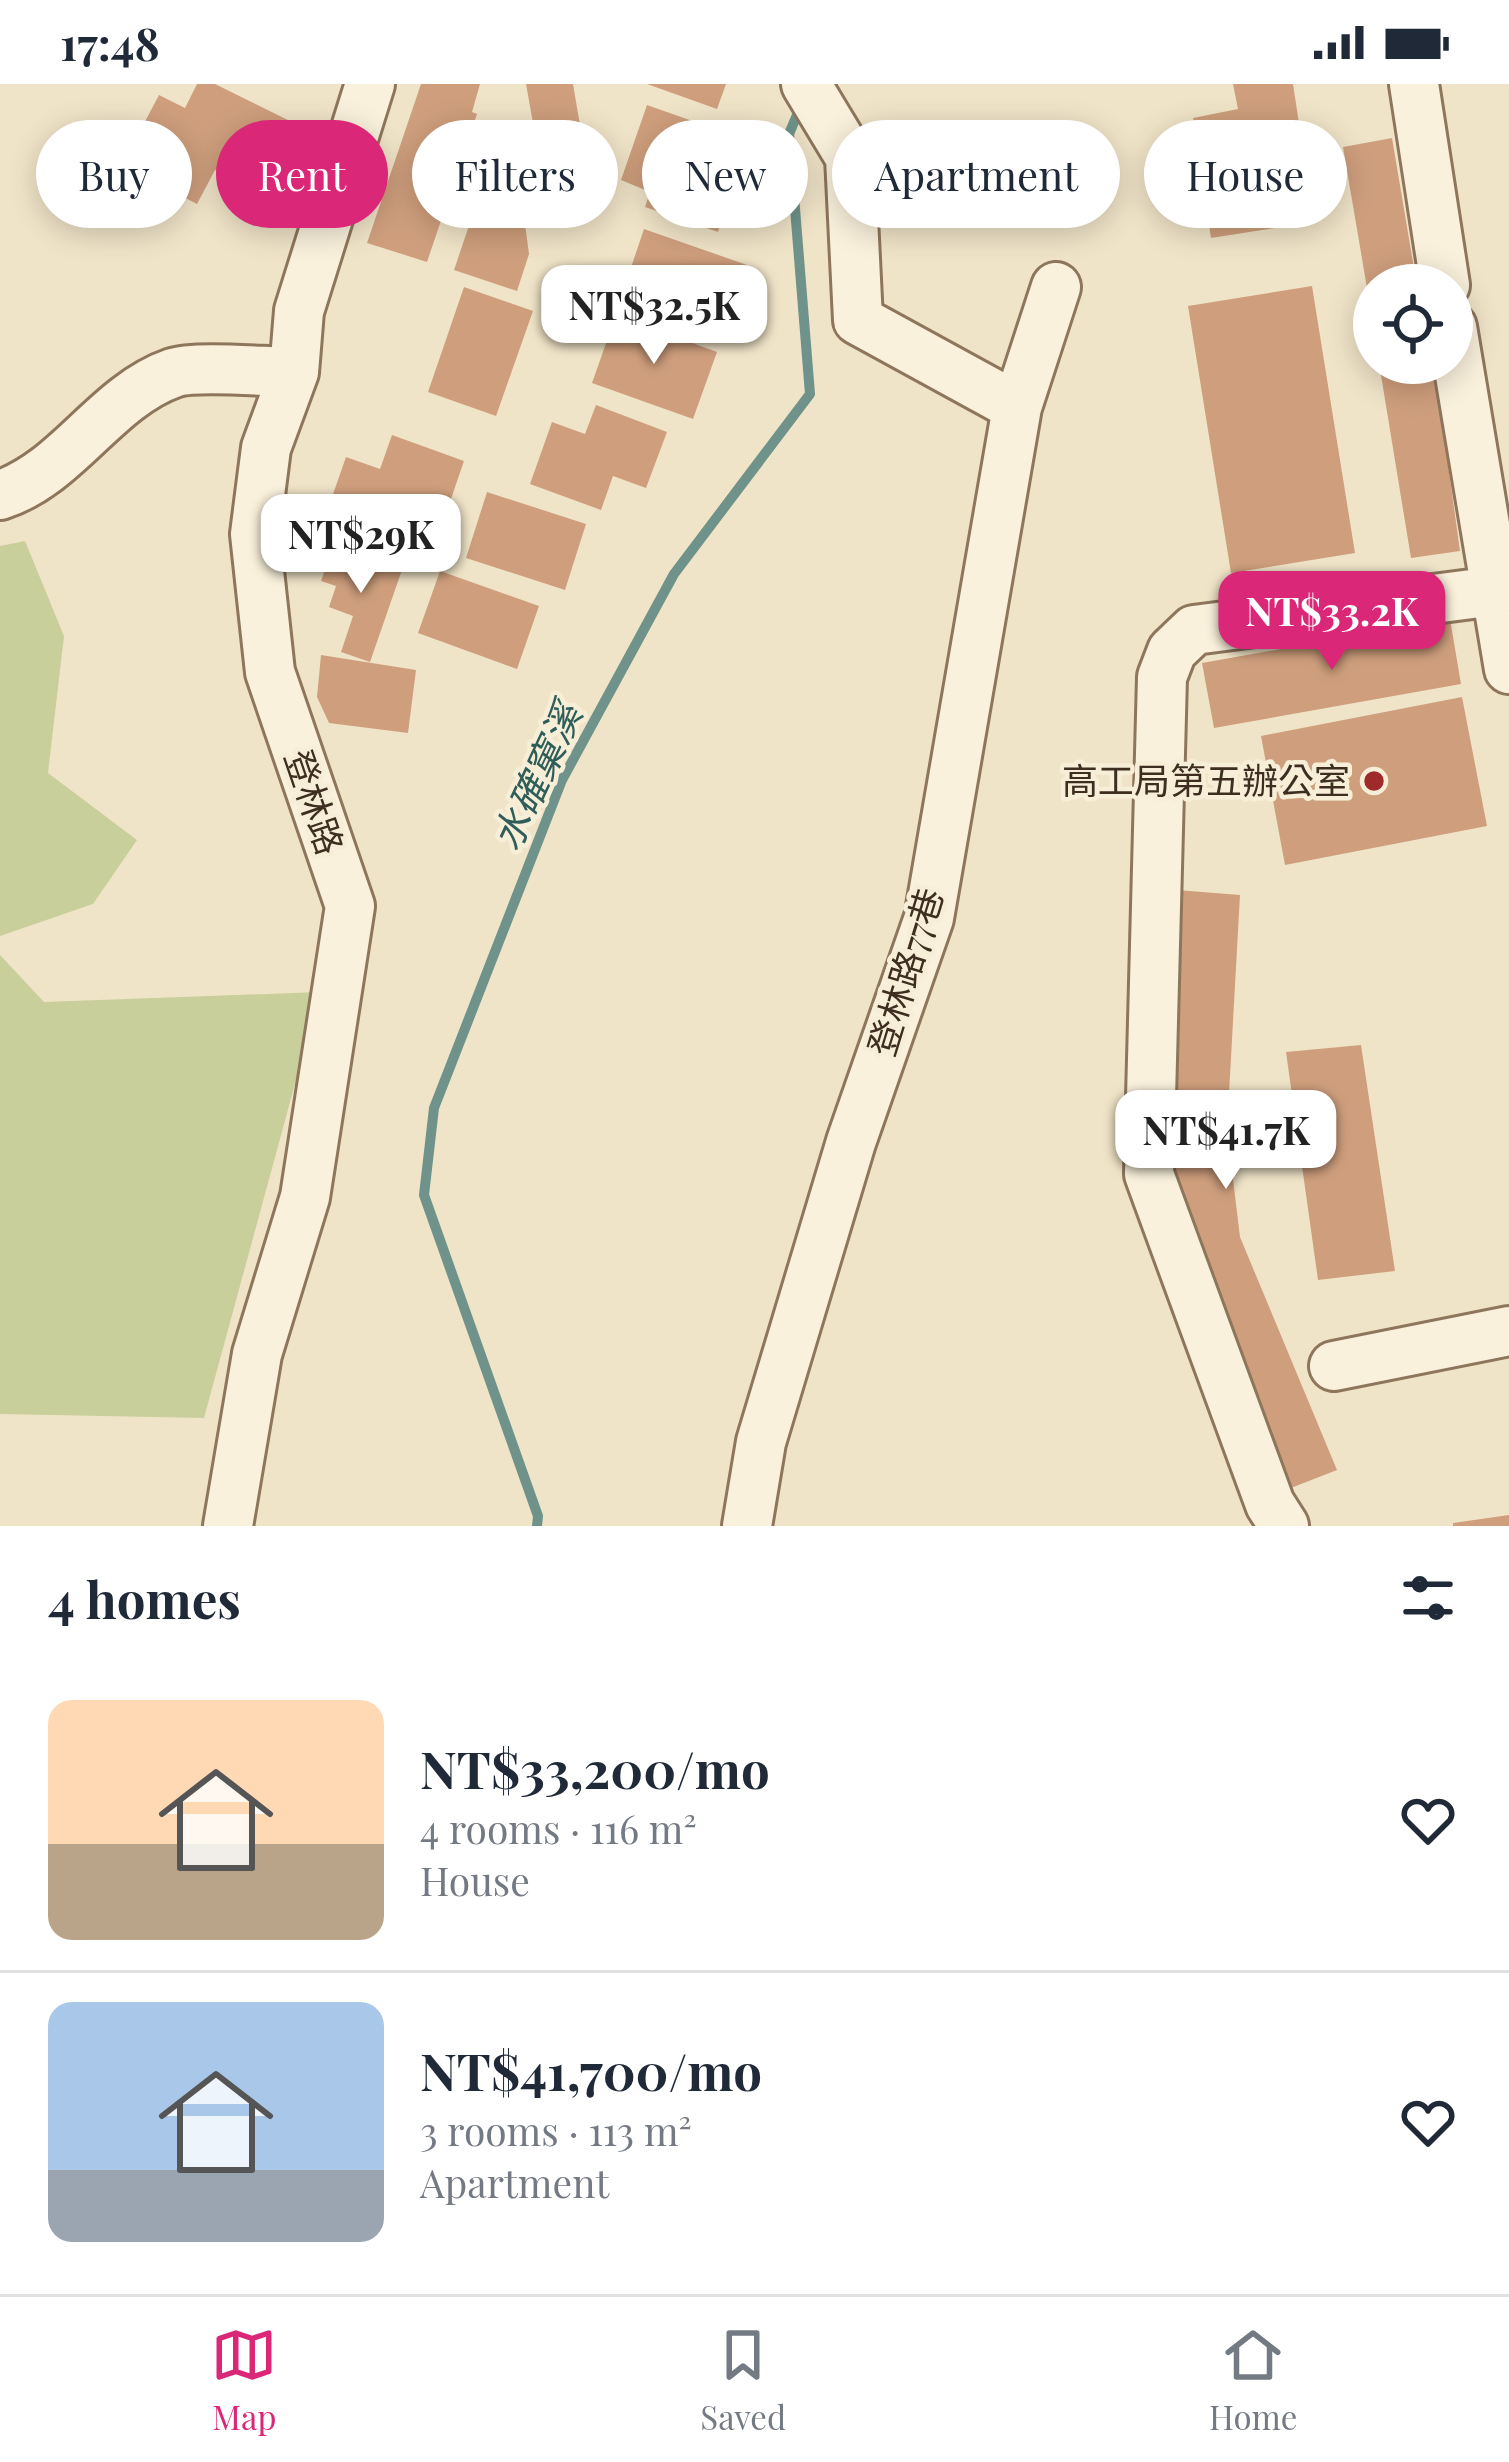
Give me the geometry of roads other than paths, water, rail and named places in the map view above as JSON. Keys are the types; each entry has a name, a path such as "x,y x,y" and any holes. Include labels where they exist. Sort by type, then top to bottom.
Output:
{"street":[{"name":"登林路","path":"228,1526 257,1354 304,1197 350,906 270,672 255,534 266,448 294,372 298,311 370,84"},
{"path":"1414,84 1442,264"},
{"path":"814,97 850,157 858,320 1017,407"},
{"name":"登林路77巷","path":"747,1526 761,1442 831,1206 929,918 1017,407 1056,287"},
{"path":"0,495 28,486 134,395 176,371 294,372"},
{"path":"1461,384 1509,670"},
{"path":"1284,1526 1270,1504 1149,1174 1162,677 1172,651 1195,630 1495,591"},
{"path":"1334,1366 1509,1331"}],"waterway":[{"name":"水確窠溪","path":"537,1526 538,1516 424,1195 434,1108 562,780 674,574 810,394 789,134 802,103"}],"place":[{"name":"高工局第五辦公室","path":"1374,781"}]}
